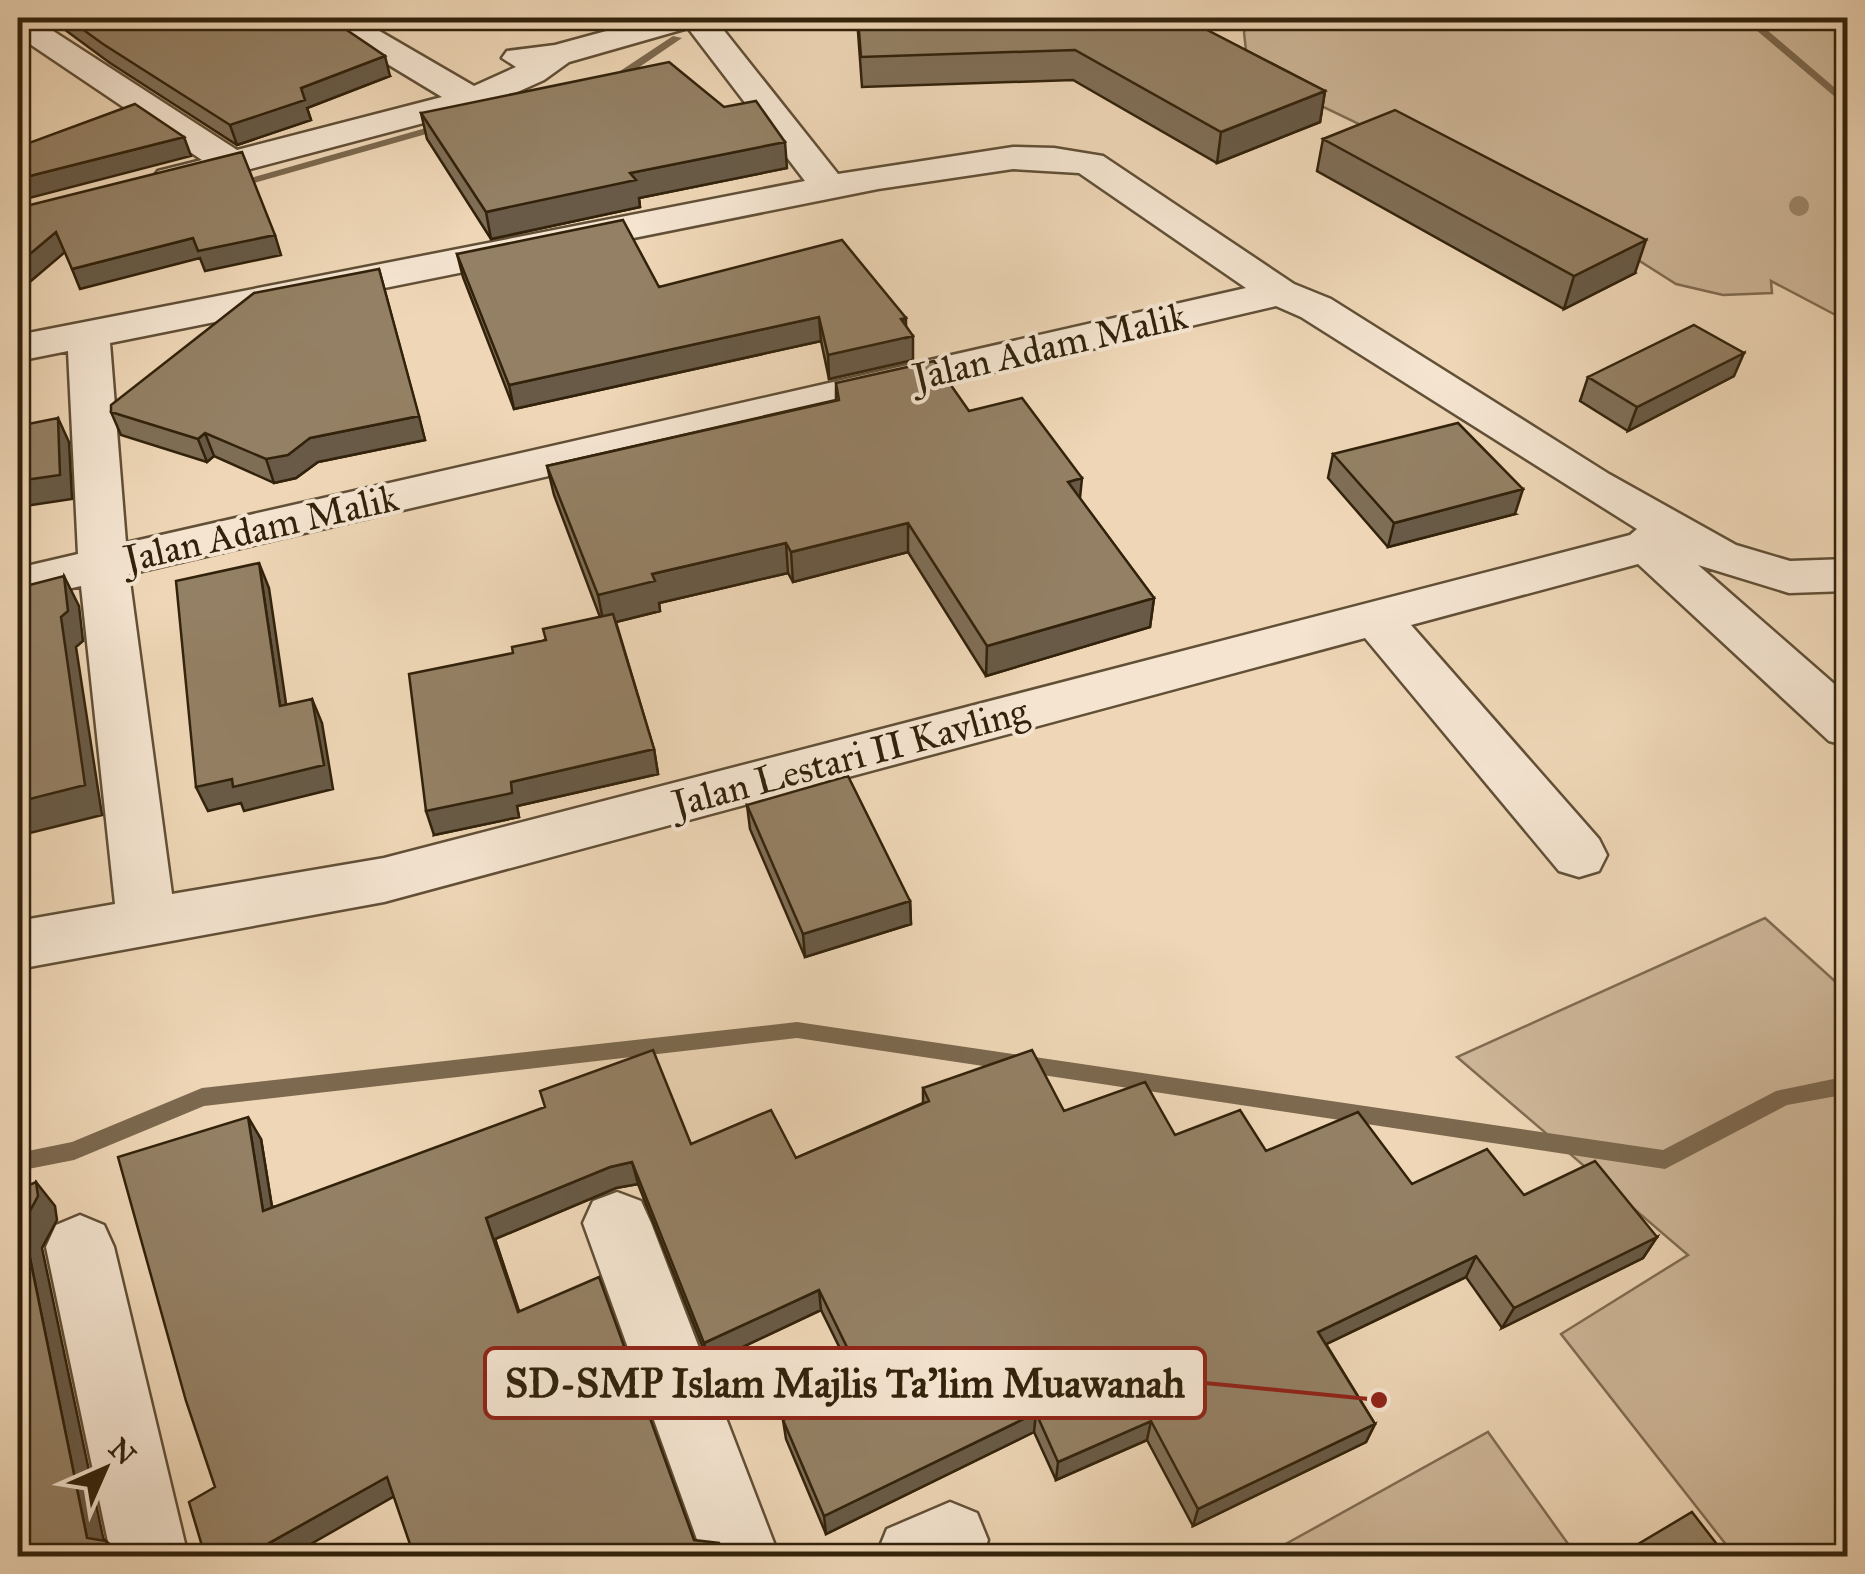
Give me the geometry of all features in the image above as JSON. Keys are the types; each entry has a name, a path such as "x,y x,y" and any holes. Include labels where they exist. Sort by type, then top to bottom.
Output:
{"street":[{"path":"335,18 472,100"},
{"path":"433,77 509,58 557,56 688,18"},
{"path":"696,18 829,188"},
{"path":"18,22 232,164"},
{"path":"143,186 472,100 532,73 557,56"},
{"path":"18,348 829,188 1026,155 1059,156 1090,164 1280,293 1316,308 1658,537 1848,727"},
{"name":"Jalan Adam Malik","path":"18,584 1280,293"},
{"path":"88,334 103,564 146,919"},
{"path":"1658,537 1789,577 1848,575"},
{"name":"Jalan Lestari II Kavling","path":"18,946 146,919 384,880 1658,537"},
{"path":"1374,616 1579,855"},
{"path":"617,1224 741,1556"},
{"path":"80,1246 150,1556"}],"shaded area":[{"path":"1240,18 1847,18 1847,321 1771,281 1772,293 1723,295 1676,284 1627,253 1315,103 1246,51 1244,32 1248,26"},
{"path":"1765,918 1847,992 1847,1556 1735,1556 1561,1334 1688,1255 1457,1057"},
{"path":"1488,1432 1576,1555 1264,1556"}],"building":[{"path":"67,18 329,18 385,56 301,88 305,100 230,125"},
{"path":"858,18 1184,18 1325,91 1221,132 1075,50 861,57"},
{"path":"669,62 724,107 756,101 785,142 630,173 636,180 486,212 421,113"},
{"path":"135,104 184,137 18,179 18,147"},
{"path":"1395,110 1646,240 1574,276 1323,139"},
{"path":"242,152 275,235 198,251 193,238 72,269 56,232 18,264 18,208"},
{"path":"623,220 659,287 842,240 906,318 901,319 913,336 828,355 819,317 509,385 457,254"},
{"path":"379,269 419,416 310,438 288,455 266,459 205,433 198,439 111,412 111,405 254,293"},
{"path":"1694,325 1744,353 1637,407 1588,377"},
{"path":"934,361 969,411 1022,398 1082,478 1068,482 1154,598 987,646 908,523 791,552 786,543 652,574 655,581 598,595 547,466 839,400 836,383"},
{"path":"58,418 60,475 18,481 18,426"},
{"path":"1458,423 1523,489 1394,523 1333,454"},
{"path":"259,563 280,706 312,699 324,765 233,787 232,779 196,787 176,581"},
{"path":"64,576 68,611 61,617 85,785 18,802 18,588"},
{"path":"613,614 654,749 511,782 512,793 426,811 409,674 513,653 512,647 546,640 543,629"},
{"path":"848,776 910,901 803,934 747,805"},
{"path":"653,1050 691,1144 771,1110 796,1158 929,1101 923,1088 1032,1050 1064,1111 1145,1082 1175,1135 1240,1110 1266,1151 1358,1112 1412,1184 1487,1149 1524,1195 1595,1161 1657,1237 1514,1308 1476,1256 1318,1332 1375,1424 1198,1509 1151,1421 1058,1462 1036,1413 824,1516 783,1420 864,1382 819,1290 704,1343 632,1162 610,1167 486,1218 518,1312 599,1277 694,1540 719,1543 725,1556 414,1556 387,1477 246,1556 205,1556 189,1502 215,1487 186,1401 118,1157 248,1117 263,1211 545,1107 540,1091"},
{"path":"36,1182 38,1196 23,1224 87,1538 106,1541 110,1556 18,1556 18,1190"},
{"path":"1692,1512 1726,1556 1618,1556"}],"waterway":[{"path":"737,19 746,18"},
{"path":"1747,18 1848,105"},
{"path":"612,81 677,38"},
{"path":"232,185 447,125"},
{"path":"18,1162 74,1151 202,1097 797,1030 1665,1160 1783,1097 1848,1085"}],"place":[{"name":"SD-SMP Islam Majlis Ta'lim Muawanah","path":"1379,1400"}]}
